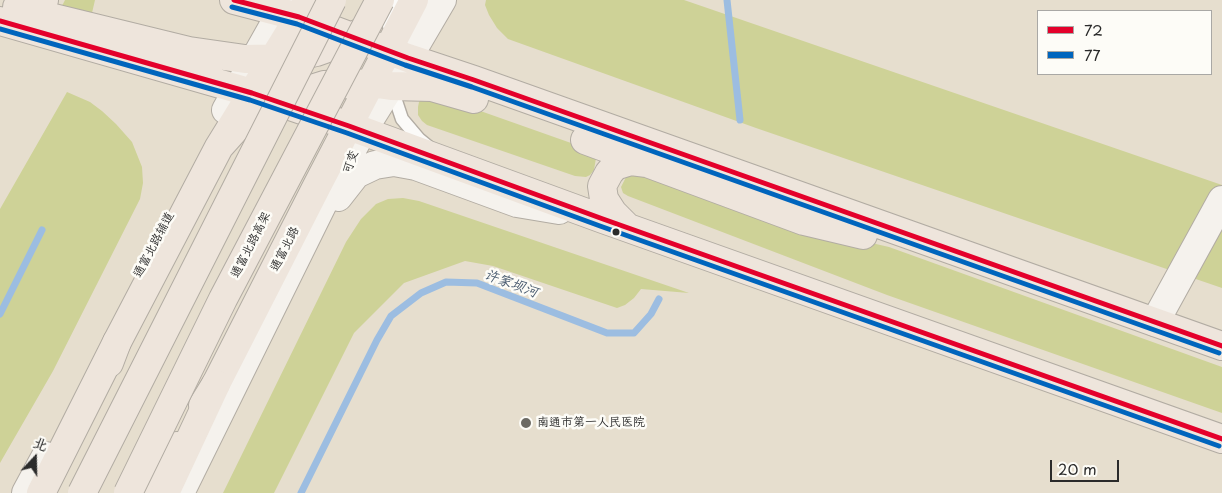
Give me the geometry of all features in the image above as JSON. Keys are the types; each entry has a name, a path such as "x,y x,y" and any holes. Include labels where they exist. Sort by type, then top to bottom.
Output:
{"main road":[{"path":"6,10 36,6 44,0"},
{"path":"234,0 292,6 352,37 397,54 1222,346"},
{"path":"82,493 332,0"},
{"path":"6,10 64,20 189,51 245,58 290,58 316,52 344,42 371,26 398,2"},
{"path":"397,54 398,2"},
{"name":"通富北路高架","path":"128,493 223,299 398,2"},
{"path":"264,58 292,6"},
{"path":"6,10 356,128 615,223 1222,439"},
{"path":"41,493 172,236 213,145 262,109 295,94 324,85 381,84 432,87 467,96 804,221 1001,268"},
{"name":"通富北路","path":"148,493 216,384 317,186 356,128 381,84"},
{"path":"615,223 613,213 604,198 602,186 609,173 615,166 631,161 649,163"},
{"path":"172,236 193,182"},
{"path":"54,493 81,437 117,342"},
{"path":"165,493 216,384"},
{"path":"176,493 216,384"}],"street":[{"path":"381,84 397,54 442,0"},
{"name":"通富北路辅道","path":"26,493 106,335 174,207 264,58"},
{"path":"180,493 329,191 356,128"},
{"path":"174,207 193,182 213,145"},
{"path":"216,384 288,293 340,194 356,174 375,165 394,162 416,166 517,203 615,223"},
{"path":"1155,322 1222,200"}],"lane":[{"path":"381,84 402,119 441,159"},
{"name":"可变","path":"340,194 356,128"}],"green space":[{"path":"65,0 95,0 92,13 87,18 57,11"},
{"path":"486,0 684,0 1222,185 1222,288 756,128 508,39 497,28 489,15 485,5"},
{"path":"67,92 90,102 102,111 132,142 142,167 143,183 140,199 53,371 0,463 0,209"},
{"path":"438,96 588,149 596,158 594,170 586,177 575,176 427,125 418,115 419,102 423,97"},
{"path":"632,172 638,172 771,220 889,247 1222,367 1222,413 887,295 628,196 623,193 621,187 626,177"},
{"path":"403,198 419,201 689,293 641,289 634,298 617,308 493,266 465,261 404,283 354,333 274,493 223,493 346,242 361,219 376,204 388,199"}],"waterway":[{"name":"许家坝河","path":"727,0 740,120"},
{"path":"0,314 42,230"},
{"name":"许家坝河","path":"301,493 377,340 391,316 421,293 446,282 477,283 607,333 634,333 651,314 659,299"}],"transit line":[{"name":"72","path":"234,0 299,17 408,58 1222,346"},
{"name":"77","path":"232,7 297,24 405,65 472,87 1219,353"},
{"name":"72","path":"0,21 252,93 349,126 603,219 1222,439"},
{"name":"77","path":"0,29 250,100 347,133 600,226 1219,446"}],"place":[{"name":"南通市第一人民医院","path":"526,423"}]}
